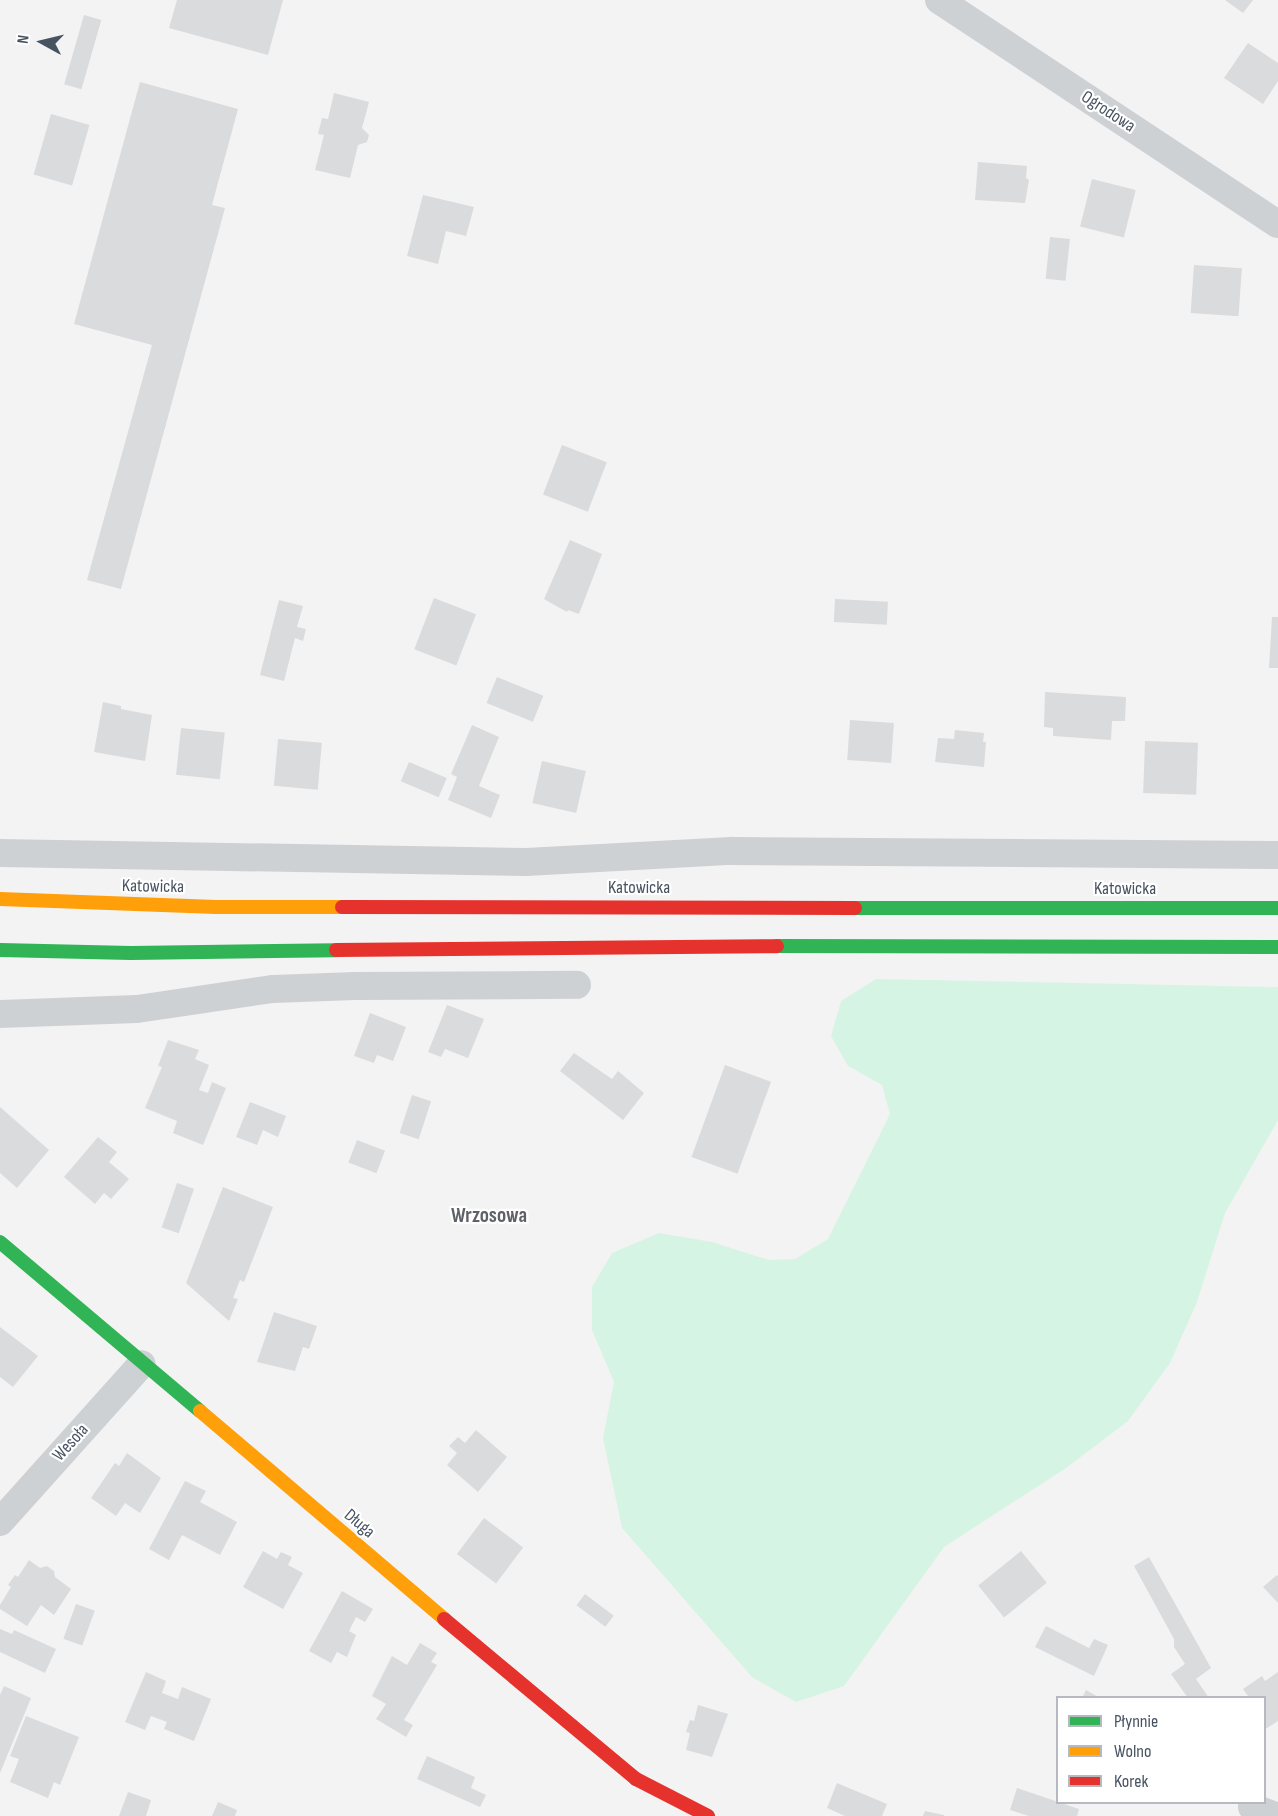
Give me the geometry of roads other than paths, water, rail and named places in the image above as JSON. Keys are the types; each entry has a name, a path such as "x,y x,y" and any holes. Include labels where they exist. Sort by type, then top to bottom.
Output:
{"main road":[{"name":"Katowicka","path":"0,899 216,907 1278,908"},
{"path":"0,950 131,953 630,946 1278,947"},
{"name":"Długa","path":"0,1242 594,1746 636,1779 708,1816"}],"street":[{"name":"Ogrodowa","path":"939,0 970,9 1278,224"},
{"path":"0,853 525,861 732,851 1278,855"},
{"path":"0,1014 137,1009 273,989 355,986 577,985"},
{"name":"Wesoła","path":"0,1522 142,1364"},
{"path":"1266,1801 1278,1790"}],"district":[{"name":"Wrzosowa","path":"489,1216"}]}
